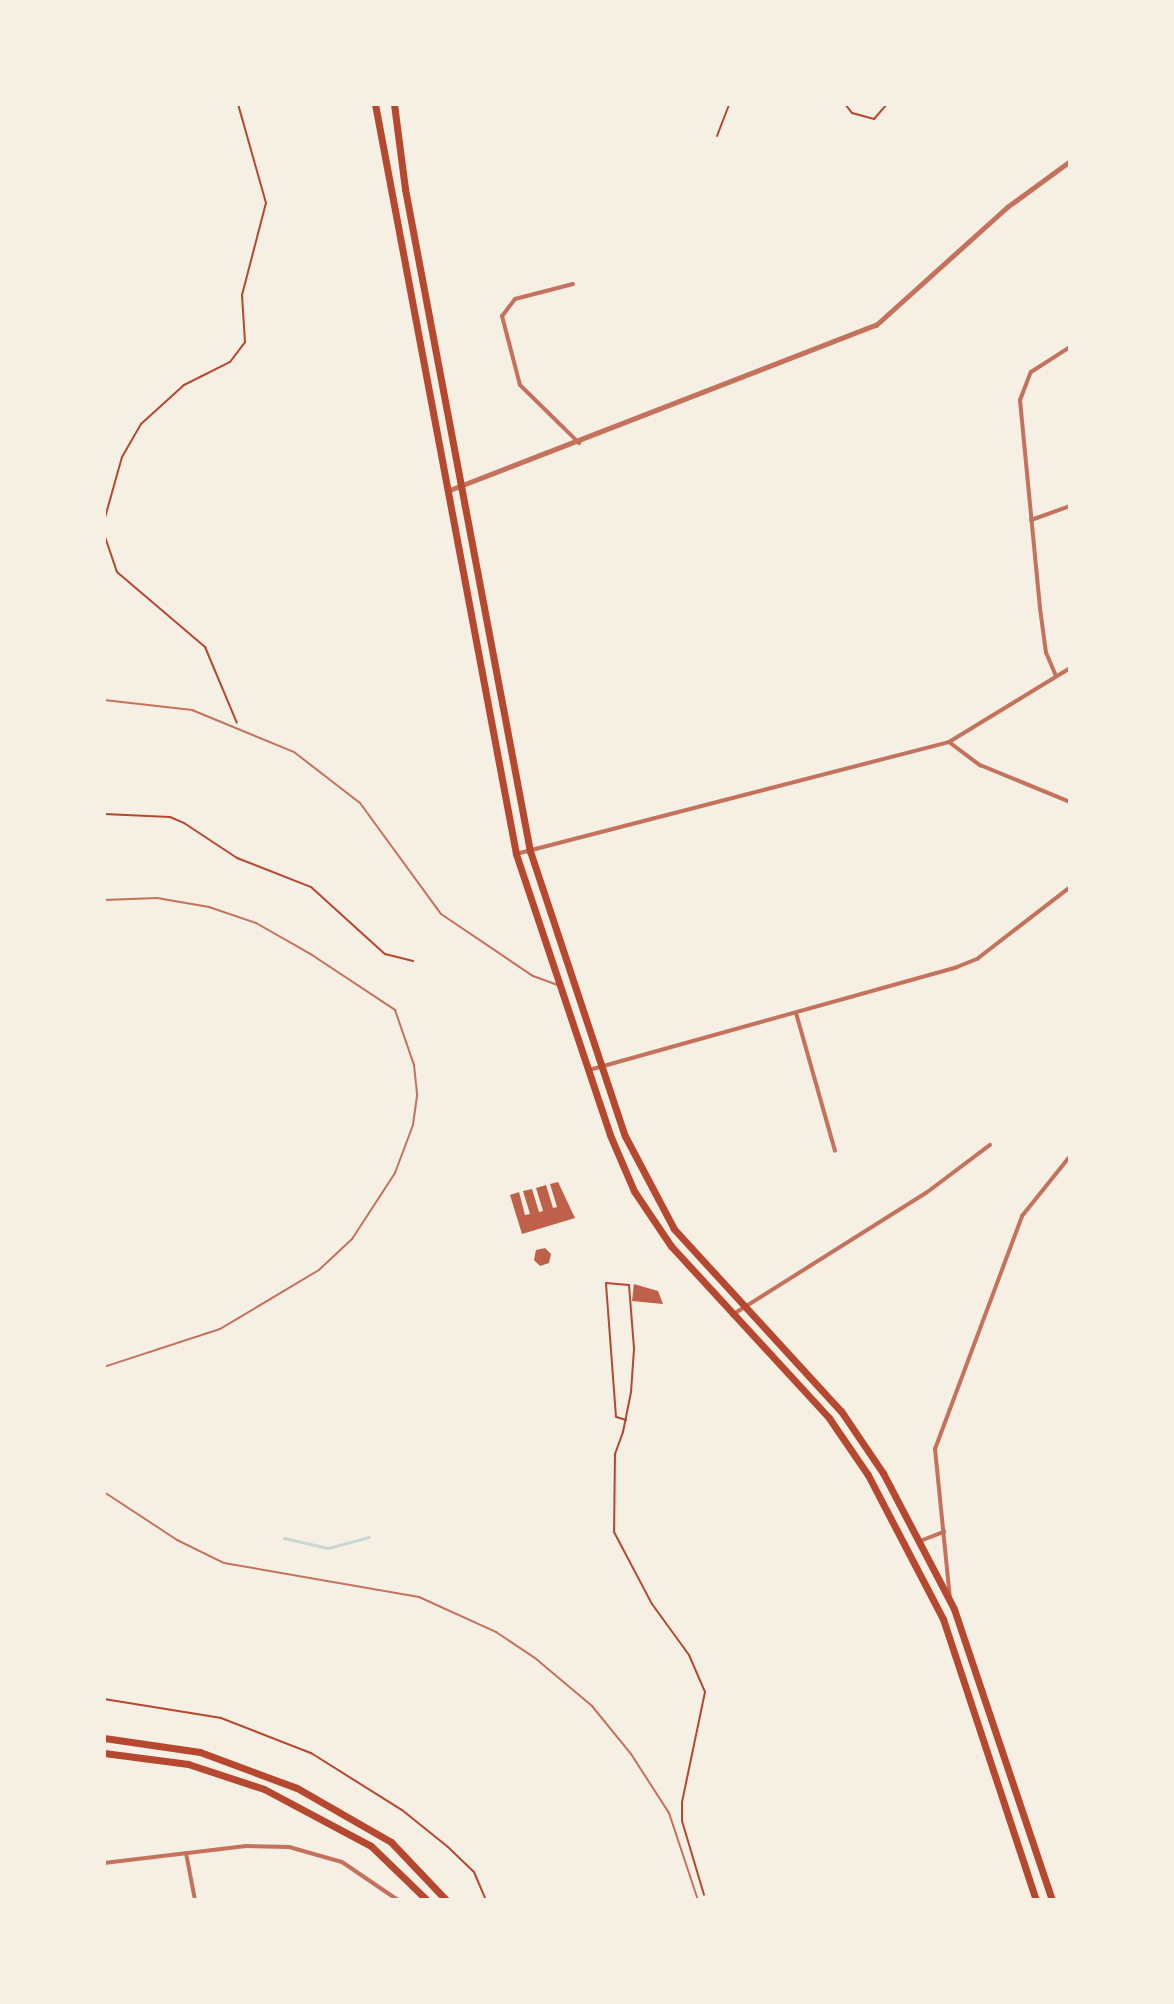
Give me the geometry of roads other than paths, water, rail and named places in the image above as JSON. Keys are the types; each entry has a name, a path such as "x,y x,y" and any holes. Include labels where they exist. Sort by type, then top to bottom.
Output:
{"highway":[{"path":"375,104 516,854 587,1070 639,1198 673,1250 845,1438 924,1577 945,1625 1036,1900"},
{"path":"394,104 405,189 530,851 628,1145 658,1204 744,1307 852,1425 920,1541 951,1600 1052,1900"},
{"path":"104,1738 200,1752 297,1788 391,1842 446,1900"},
{"path":"104,1753 188,1764 264,1789 371,1846 427,1900"}],"street":[{"path":"447,491 579,443 876,325 1007,207 1070,161"},
{"path":"573,284 515,299 502,316 520,385 579,443"},
{"path":"1056,676 1046,653 1020,400 1031,372 1070,347"},
{"path":"1031,520 1070,506"},
{"path":"516,854 949,742 1070,668"},
{"path":"949,742 980,765 1070,802"},
{"path":"587,1070 977,959 1070,887"},
{"path":"796,1013 835,1151"},
{"path":"732,1315 926,1193 990,1145"},
{"path":"951,1600 945,1530 933,1465 935,1449 1022,1216 1070,1156"},
{"path":"920,1541 937,1538 945,1530"},
{"path":"104,1863 271,1845 305,1849 356,1869 398,1900"},
{"path":"186,1853 195,1900"}],"lane":[{"path":"104,700 172,706 237,724 302,757 360,803 441,914 533,976 558,985"},
{"path":"104,900 157,898 209,907 256,923 312,955 395,1010 414,1065 417,1096 413,1125 395,1173 352,1239 319,1270 220,1329 104,1367"},
{"path":"104,1492 177,1540 224,1563 419,1597 487,1627 535,1658 592,1706 631,1754 669,1813 698,1900"}],"waterway":[{"path":"284,1538 328,1548 369,1537"}]}
